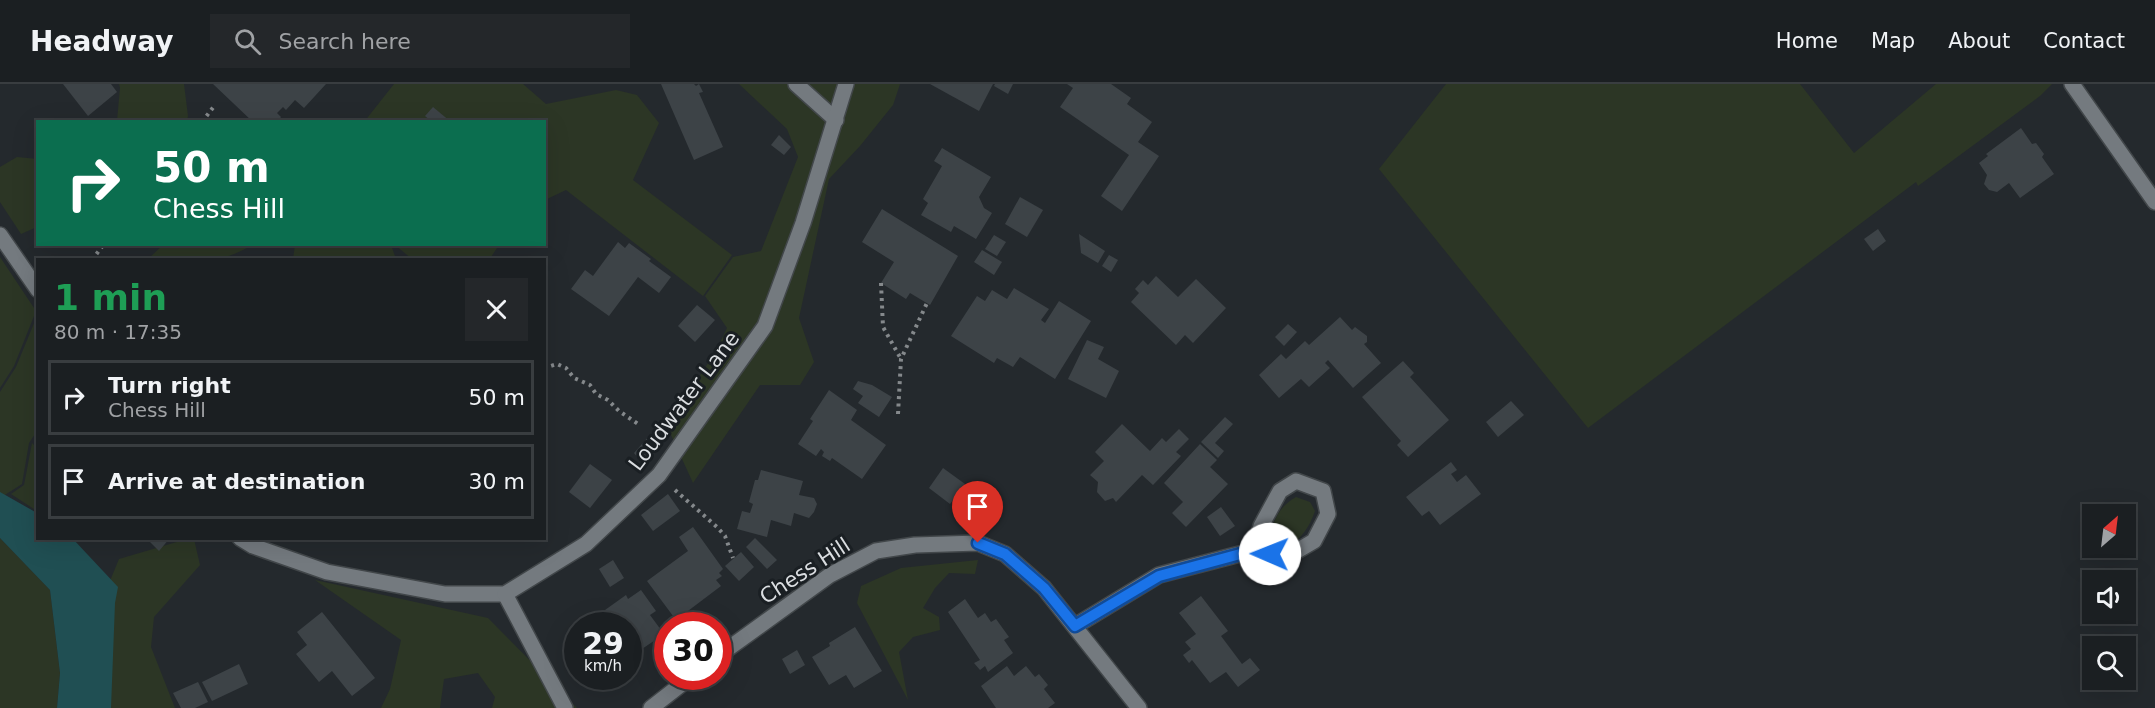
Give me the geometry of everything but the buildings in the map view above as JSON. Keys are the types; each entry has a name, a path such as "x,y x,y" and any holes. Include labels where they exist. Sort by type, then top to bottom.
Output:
{"street":[{"path":"796,84 836,120"},
{"name":"Loudwater Lane","path":"505,594 586,544 659,475 765,326 803,223 846,84"},
{"path":"2072,84 2155,202"},
{"path":"0,235 36,287"},
{"path":"1075,626 1159,576 1255,550 1285,558 1314,541 1328,514 1323,490 1296,481 1280,491 1261,526 1255,550"},
{"path":"243,540 253,546 327,572 445,594 505,594 565,708"},
{"name":"Chess Hill","path":"732,646 830,575 876,551 915,545 978,543 1005,554 1044,588 1139,708"},
{"path":"651,708 674,690"}],"path":[{"path":"204,120 215,105"},
{"path":"881,283 883,327 901,359"},
{"path":"898,414 901,359 927,303"},
{"path":"546,369 557,364 566,368 574,378 590,386 596,394 608,400 638,424"},
{"path":"677,494 725,536 733,558"}],"green space":[{"path":"119,84 184,84 187,120 117,120"},
{"path":"394,84 523,84 546,104 616,90 637,95 659,123 633,180 732,255 703,296 566,190 546,200 546,120 366,120"},
{"path":"739,84 900,84 893,105 860,146 829,179 799,318 814,362 800,385 760,385 693,483 667,426 716,351 727,328 705,296 733,257 761,251 798,157 787,129"},
{"path":"1446,84 1800,84 1854,153 1936,84 2052,84 2040,96 1918,186 1916,182 1588,428 1379,169"},
{"path":"17,157 36,159 36,227 21,234 0,202 0,167"},
{"path":"162,246 251,246 219,258 149,258"},
{"path":"295,246 391,246 396,258 293,258"},
{"path":"396,246 498,246 490,258 411,258"},
{"path":"0,257 36,311 14,366 0,388"},
{"path":"36,318 36,432 29,443 22,484 0,498 0,392 16,367"},
{"path":"32,443 36,447 36,510 11,494 24,485"},
{"path":"1296,497 1310,502 1315,511 1313,517 1304,532 1288,548 1277,546 1271,538 1275,519 1281,509"},
{"path":"0,538 50,590 60,673 57,708 0,708"},
{"path":"184,540 194,540 200,565 154,617 151,647 175,708 94,708 105,593 119,559"},
{"path":"978,560 975,574 949,573 935,588 923,608 939,617 940,630 913,637 899,652 908,700 857,603 861,586 901,568"},
{"path":"315,580 488,618 577,708 492,708 495,697 478,673 444,679 440,708 381,708 390,689 401,640"}],"water":[{"path":"0,492 36,512 36,540 74,540 118,587 115,603 111,708 57,708 60,673 50,590 0,538"}],"route":[{"path":"978,543 1005,554 1044,588 1075,626 1159,576 1255,550 1270,554"}]}
